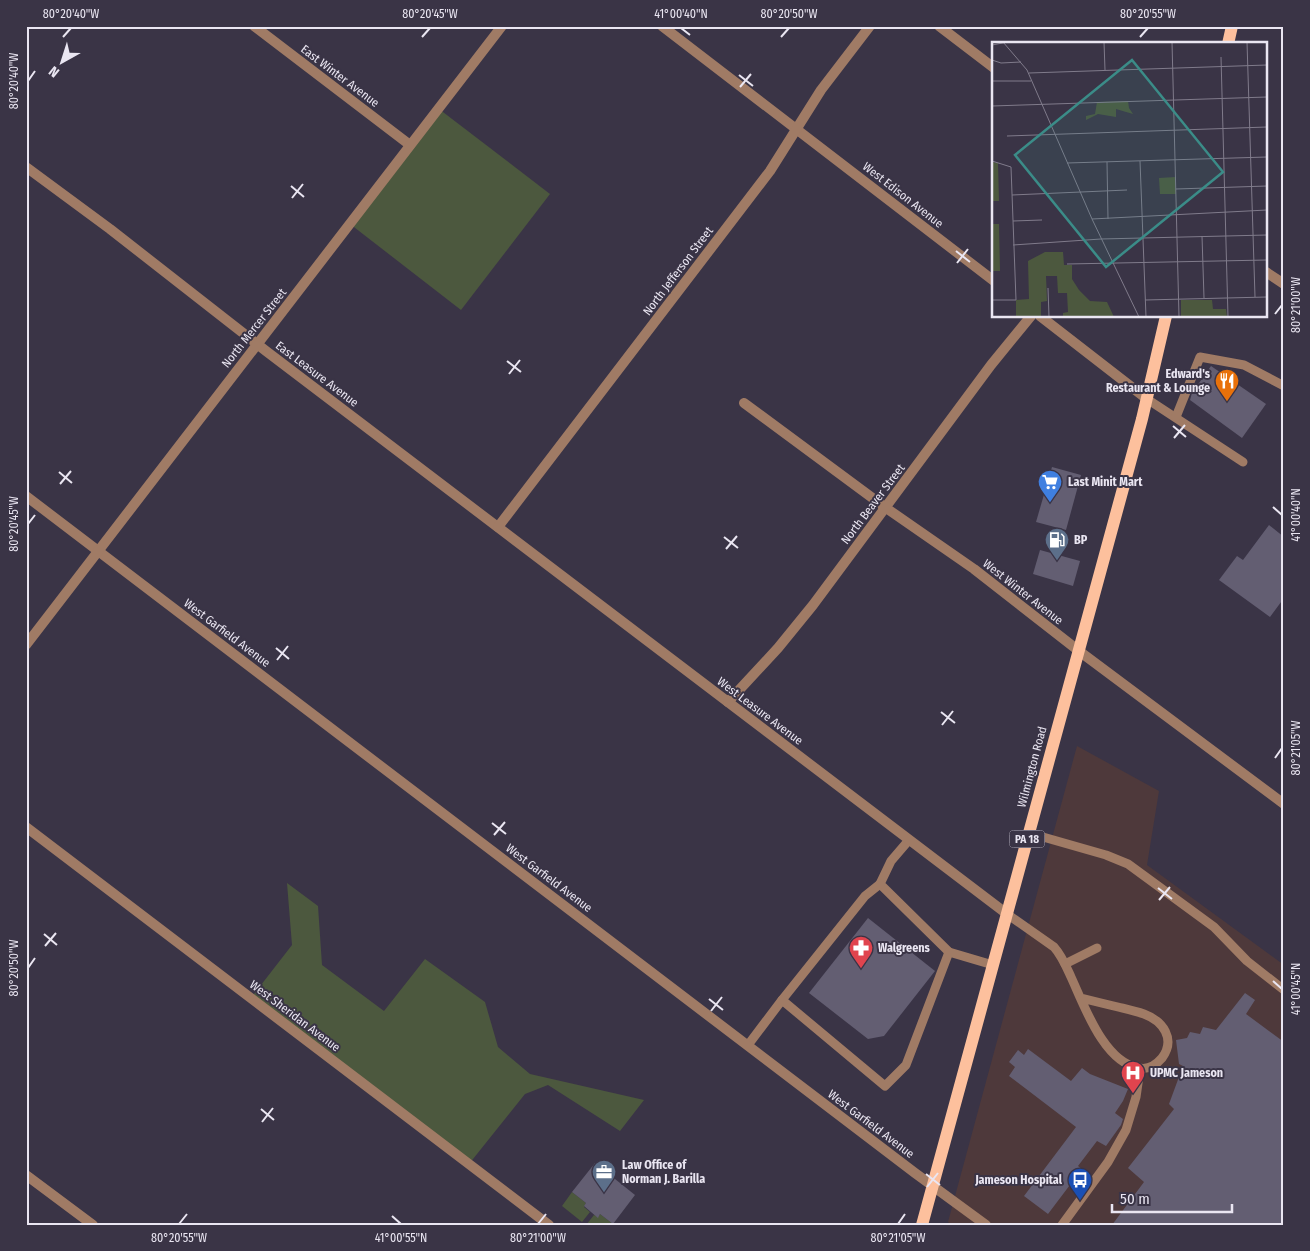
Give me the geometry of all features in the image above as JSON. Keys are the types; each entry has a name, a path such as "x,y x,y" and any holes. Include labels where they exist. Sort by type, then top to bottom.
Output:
{"main road":[{"path":"1228,42 1232,26"},
{"name":"Wilmington Road","path":"922,1225 1148,399 1166,318"}],"street":[{"name":"East Winter Avenue","path":"254,26 410,145"},
{"name":"North Mercer Street","path":"26,645 502,26"},
{"name":"West Edison Avenue","path":"662,26 992,279"},
{"name":"North Jefferson Street","path":"498,527 770,171 821,90 870,26"},
{"path":"939,26 992,66"},
{"name":"East Leasure Avenue","path":"26,167 498,527"},
{"path":"1268,273 1284,284"},
{"name":"North Beaver Street","path":"728,702 796,627 991,365 1029,318"},
{"path":"1043,318 1148,399"},
{"name":"West Winter Avenue","path":"744,403 886,508 974,569 1078,651 1284,804"},
{"name":"West Garfield Avenue","path":"26,496 932,1186 986,1225"},
{"name":"West Leasure Avenue","path":"498,527 1006,914"},
{"name":"West Sheridan Avenue","path":"26,827 549,1225"},
{"path":"26,1175 93,1225"}],"lane":[{"path":"1176,417 1200,357 1244,365 1284,386"},
{"path":"1148,399 1244,462"},
{"path":"1029,833 1106,854 1128,864 1214,926 1246,961 1284,990"},
{"path":"748,1045 865,896 880,884 892,861 909,840"},
{"path":"880,884 949,952 993,965"},
{"path":"1006,914 1054,947 1059,953 1099,1035 1114,1055 1134,1068 1144,1069 1154,1065 1162,1058 1167,1047 1168,1038 1164,1029 1156,1020 1144,1014 1081,998"},
{"path":"1065,964 1097,948"},
{"path":"782,1000 885,1086 906,1065 949,952"},
{"path":"1062,1225 1108,1162 1126,1130 1136,1097 1140,1068"}],"shaded area":[{"name":"UPMC Jameson","path":"1077,746 1159,791 1147,865 1284,965 1284,1225 952,1225 948,1222"}],"green space":[{"path":"439,109 550,194 461,310 350,224"},
{"path":"287,883 318,906 322,965 384,1011 425,959 485,1002 498,1047 530,1074 644,1100 620,1131 548,1085 525,1094 469,1164 251,998 292,945"},
{"path":"572,1192 586,1203 584,1207 590,1212 582,1222 562,1206"},
{"path":"600,1214 613,1224 586,1225 594,1215 598,1217"}],"building":[{"name":"Edward's Restaurant & Lounge","path":"1211,366 1266,404 1242,438 1190,400 1192,393"},
{"path":"1052,467 1081,475 1066,530 1036,522"},
{"path":"1269,525 1284,537 1284,598 1270,617 1219,580 1237,556 1243,560"},
{"path":"1040,550 1080,561 1073,586 1033,574"},
{"name":"Walgreens","path":"868,918 935,971 884,1036 868,1039 809,993"},
{"path":"1245,993 1255,1000 1246,1014 1284,1042 1284,1225 1112,1225 1144,1182 1128,1168 1174,1109 1169,1104 1183,1066 1179,1064 1176,1040 1187,1038 1190,1032 1200,1034 1203,1027 1216,1030"},
{"path":"1028,1049 1071,1081 1082,1068 1090,1074 1128,1089 1115,1113 1123,1119 1121,1125 1106,1146 1097,1141 1078,1166 1082,1169 1048,1214 1024,1196 1076,1127 1009,1076 1015,1067 1009,1062 1018,1050 1024,1055"},
{"name":"Law Office of Norman J. Barilla","path":"595,1163 635,1195 613,1224 600,1214 598,1218 584,1206 586,1203 572,1192"}],"place":[{"name":"Edward's Restaurant & Lounge","path":"1227,402"},
{"name":"Last Minit Mart","path":"1050,503"},
{"name":"BP","path":"1057,561"},
{"name":"Walgreens","path":"861,969"},
{"name":"UPMC Jameson","path":"1133,1094"},
{"name":"Law Office of Norman J. Barilla","path":"604,1193"},
{"name":"Jameson Hospital","path":"1080,1201"}]}
